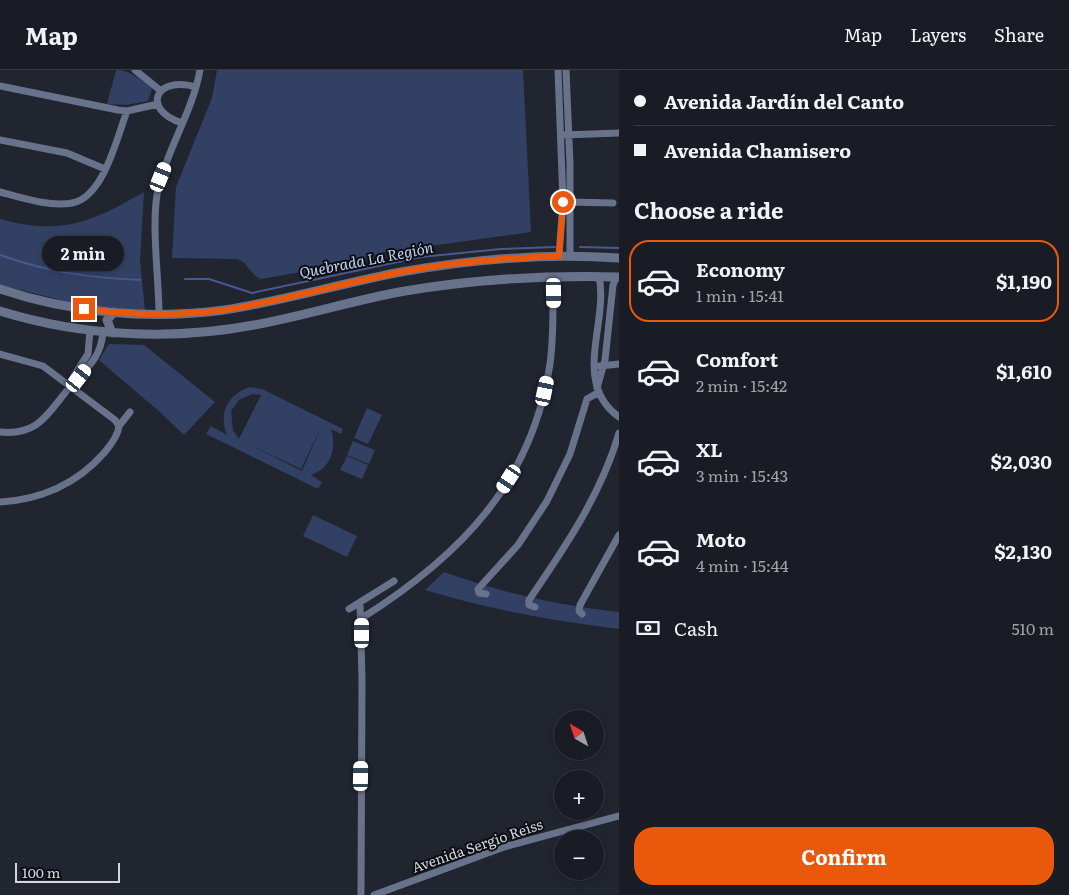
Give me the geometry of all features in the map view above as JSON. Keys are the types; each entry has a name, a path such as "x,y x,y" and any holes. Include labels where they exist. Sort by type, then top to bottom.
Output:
{"street":[{"path":"135,70 161,91"},
{"path":"159,314 156,198 161,177 196,87 200,70"},
{"path":"558,70 565,135"},
{"path":"566,70 565,135 570,256"},
{"path":"182,123 167,117 158,104 161,91 174,83 196,87"},
{"path":"0,86 127,111 158,104"},
{"path":"0,192 55,203 70,204 85,198 100,183 127,111"},
{"path":"565,135 619,133"},
{"path":"0,140 67,154 105,169"},
{"path":"567,202 613,203"},
{"path":"559,256 567,202"},
{"path":"0,289 59,305 114,312 159,314 236,308 377,277 441,266 559,256 619,258"},
{"path":"362,618 407,589 450,553 481,520 509,479 531,434 545,391 553,334 553,276"},
{"path":"0,311 44,322 107,332 147,334 220,330 266,323 428,288 503,279 553,276 618,277 598,390 587,399 570,454 547,501 514,550 478,589 479,593 486,594"},
{"path":"599,276 602,296 594,365 594,382 607,405 619,416"},
{"path":"0,432 21,431 37,425 53,411 100,351 107,332 107,320 114,312"},
{"path":"71,386 73,377 88,354 90,330"},
{"path":"0,354 40,365 71,386 115,420 119,426"},
{"path":"594,365 619,364"},
{"path":"0,502 35,497 69,483 106,452 117,434 119,426 130,412"},
{"path":"535,607 529,605 529,600 588,509 604,475 619,433"},
{"path":"582,614 579,611 580,605 619,535"},
{"path":"349,609 394,581"},
{"path":"360,603 362,618 361,895"},
{"name":"Avenida Sergio Reiss","path":"374,895 504,847 619,816"}],"shaded area":[{"path":"116,70 136,76 152,89 148,101 126,105 107,104"},
{"path":"217,70 523,70 531,232 385,252 360,260 333,263 312,270 261,279 237,259 172,258 176,187 212,98"},
{"path":"144,192 140,261 145,311 77,304 0,285 0,219 41,226 59,226 75,223 108,211"},
{"path":"109,344 144,345 215,402 184,435 99,360"},
{"path":"250,387 262,389 343,429 341,434 331,429 333,450 331,457 323,468 311,475 322,482 318,489 206,434 211,426 227,435 224,419 227,405 242,390","holes":["252,394 261,395 239,439 233,430 231,411 239,400","322,425 302,471 246,443 301,469"]},
{"path":"367,408 382,415 368,444 354,438"},
{"path":"353,441 375,450 369,464 347,455"},
{"path":"347,456 368,465 362,479 340,470"},
{"path":"313,515 357,536 347,557 303,536"},
{"path":"444,572 530,597 574,606 619,612 619,629 521,614 425,590"}],"waterway":[{"name":"Quebrada La Región","path":"185,279 209,279 252,293 421,257 501,249 555,247"},
{"name":"Quebrada La Región","path":"580,247 619,248"},
{"name":"Quebrada La Región","path":"0,255 52,270 104,278 140,280"}],"route":[{"path":"84,309 147,314 209,312 260,304 377,277 426,268 496,259 559,256 563,202"}]}
